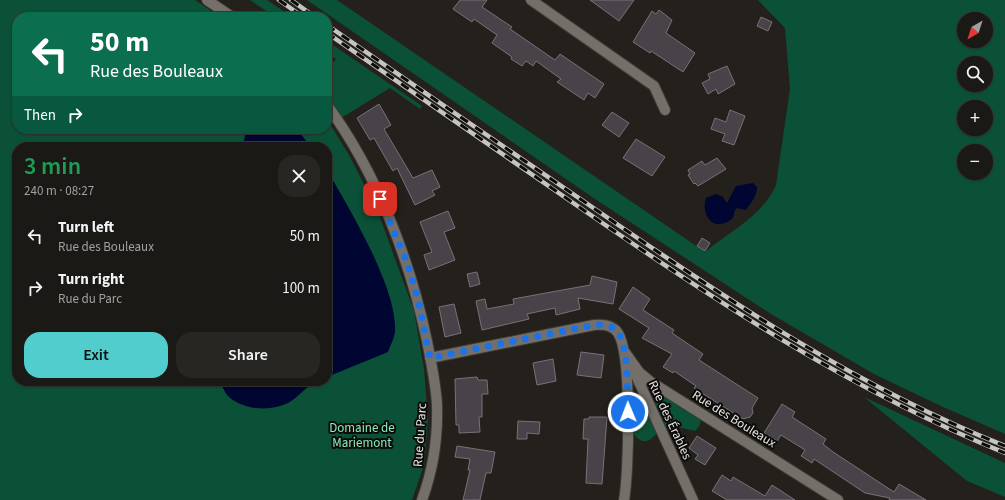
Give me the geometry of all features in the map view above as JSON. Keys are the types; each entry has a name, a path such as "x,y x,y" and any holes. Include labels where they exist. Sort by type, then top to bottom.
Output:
{"street":[{"path":"207,0 225,12"},
{"path":"532,0 654,86 665,110"},
{"name":"Rue du Parc","path":"332,112 356,152 392,223 407,262 418,299 430,358 437,404 434,459 422,500"},
{"name":"Rue des Bouleaux","path":"430,358 602,324 609,326 619,334 624,351 627,402 627,460 624,500"},
{"name":"Rue des Bouleaux","path":"624,351 639,372 651,382 838,500"},
{"name":"Rue des Érables","path":"624,351 693,500"}],"green space":[{"name":"Domaine de Mariemont","path":"0,0 195,0 213,12 12,12 12,134 332,134 332,127 349,155 378,212 414,311 424,369 428,420 424,465 412,500 0,500"},
{"path":"250,0 267,0 285,12 268,12"},
{"path":"307,0 337,0 705,252 754,215 763,206 776,185 790,89 785,28 758,0 1005,0 1005,434 874,374 771,314 595,199 332,17 332,12 324,12"},
{"path":"332,44 422,106 420,109 390,88 338,120 332,112 332,64 336,59 332,56"},
{"path":"664,396 699,413 701,421 699,427 695,431 678,427 667,431 660,429 651,439 647,441 640,440 628,427 632,405 649,405 657,397"},
{"path":"864,397 1005,463 1005,497 967,481"}],"water":[{"path":"246,134 301,134 307,142 243,142"},
{"path":"332,179 370,249 389,294 394,314 395,332 388,352 332,375"},
{"path":"753,183 757,187 756,193 746,210 737,208 733,218 720,224 710,221 705,211 706,198 716,194 723,197 727,203 736,186"},
{"path":"222,386 309,386 288,403 273,408 256,408 240,404 227,395"}],"building":[{"path":"460,0 487,0 482,7 512,27 510,29 555,60 560,54 604,84 595,98 588,93 584,100 557,82 561,79 536,61 533,66 526,61 522,66 511,59 512,57 492,43 497,35 474,19 472,22 453,9"},
{"path":"590,0 634,0 619,21"},
{"path":"659,10 672,20 666,33 695,53 683,72 651,51 650,53 633,42 652,11 656,14"},
{"path":"761,17 772,22 768,31 757,26"},
{"path":"727,66 735,84 718,94 716,89 708,94 702,83 710,79 708,74"},
{"path":"379,104 391,125 384,129 413,178 432,170 440,187 432,191 435,195 415,205 397,168 393,171 374,138 370,140 357,118"},
{"path":"730,110 745,116 734,145 722,141 725,134 711,129 715,118 726,122"},
{"path":"612,112 629,123 619,137 602,125"},
{"path":"636,139 665,157 652,176 623,158"},
{"path":"717,158 726,169 698,186 695,183 694,184 688,175 690,174 688,170 702,161 705,165"},
{"path":"448,211 455,228 444,232 455,260 429,270 424,255 432,252 420,222"},
{"path":"702,238 710,243 705,251 697,246"},
{"path":"477,272 480,284 470,287 467,274"},
{"path":"592,276 617,282 613,304 578,298 580,309 556,315 555,308 527,314 529,319 482,330 476,301 485,299 487,309 514,304 513,299 590,285"},
{"path":"633,287 650,299 643,310 674,330 672,333 703,354 699,360 758,398 752,408 753,413 750,417 743,419 694,388 696,386 674,371 673,373 663,367 672,354 642,338 649,328 619,309"},
{"path":"454,304 461,333 445,337 439,307"},
{"path":"581,352 604,355 601,378 577,375"},
{"path":"553,359 556,381 537,385 533,363"},
{"path":"477,377 478,380 487,380 488,394 482,394 482,417 479,417 480,432 459,433 459,425 456,425 455,379"},
{"path":"782,404 795,412 792,417 826,439 823,444 833,452 894,492 899,484 926,500 889,500 890,498 865,493 814,459 812,463 801,456 805,450 781,435 777,441 764,433"},
{"path":"589,417 607,417 602,484 586,483 588,439 583,439 584,419 589,419"},
{"path":"518,421 540,422 539,434 527,433 527,439 517,439"},
{"path":"697,436 716,448 705,465 695,459 698,455 689,448"},
{"path":"457,446 495,452 491,473 486,473 480,500 463,500 470,470 468,470 470,459 455,457"},
{"path":"722,475 731,481 733,477 765,496 772,485 795,500 727,500 712,491"}],"railway":[{"path":"279,0 296,12"},
{"path":"291,0 308,12"},
{"path":"332,28 641,241 741,307 844,368 896,396 1005,446"},
{"path":"332,36 633,244 735,311 787,343 893,402 948,429 1005,453"}],"route":[{"path":"380,199 392,223 407,262 418,299 430,358 602,324 609,326 619,334 624,351 628,412"}]}
